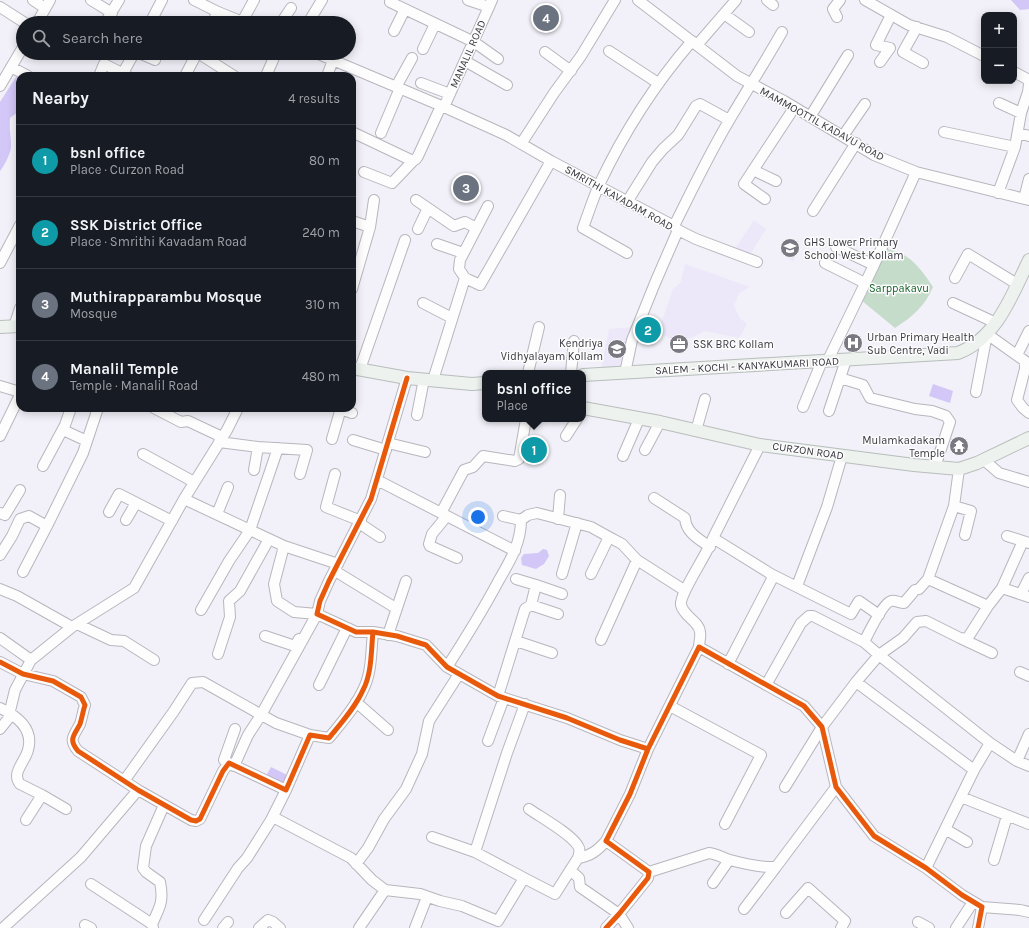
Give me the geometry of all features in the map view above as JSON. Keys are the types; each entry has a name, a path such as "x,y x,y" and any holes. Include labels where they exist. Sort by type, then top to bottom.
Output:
{"main road":[{"name":"SALEM - KOCHI - KANYAKUMARI ROAD","path":"586,375 958,353 969,349 987,334 996,323 1004,311 1029,260"},
{"path":"0,328 16,327"},
{"path":"356,369 407,378 482,386"},
{"path":"472,384 482,383"},
{"name":"CURZON ROAD","path":"586,409 660,422 760,445 914,465 959,469 984,460 1029,438"}],"street":[{"path":"34,0 48,4 43,16"},
{"path":"91,0 112,12"},
{"path":"109,16 119,0"},
{"path":"154,16 162,0"},
{"path":"247,16 254,0"},
{"path":"312,16 322,0"},
{"path":"468,0 491,3"},
{"path":"522,144 615,0"},
{"name":"MAMMOOTTIL KADAVU ROAD","path":"638,0 730,71 874,154 916,172 1026,199"},
{"path":"627,253 583,228 599,186 625,137 658,83 736,0"},
{"path":"837,17 832,9 840,0"},
{"path":"865,0 909,25 947,37 981,54"},
{"path":"198,1 228,16"},
{"path":"390,2 474,42 498,59"},
{"name":"MANALIL ROAD","path":"364,172 392,183 418,156 450,94 491,3"},
{"path":"0,7 16,17"},
{"path":"286,16 291,8"},
{"path":"394,31 405,9"},
{"path":"216,16 218,12"},
{"path":"724,14 749,32"},
{"path":"880,62 890,48 876,45 891,15"},
{"path":"423,49 435,24"},
{"path":"917,27 903,52 923,63"},
{"path":"757,262 696,239 676,228 701,172 729,120 752,85 782,32"},
{"path":"609,51 658,83"},
{"path":"545,52 571,70"},
{"path":"810,117 848,55"},
{"path":"0,86 6,70 16,56"},
{"path":"381,133 398,88 412,58"},
{"path":"127,72 131,60"},
{"path":"187,72 193,60"},
{"path":"208,60 228,72"},
{"path":"268,72 273,60"},
{"path":"328,72 333,60"},
{"name":"SMRITHI KAVADAM ROAD","path":"333,60 506,135 551,161 676,228 632,340 625,373"},
{"path":"465,61 507,85"},
{"path":"101,72 104,64 120,72"},
{"path":"6,70 16,73"},
{"path":"1017,74 1029,80"},
{"path":"421,83 450,94"},
{"path":"998,193 1015,147 1021,114 1029,89"},
{"path":"627,202 652,162 678,135 696,106 700,104 729,120"},
{"path":"843,136 865,104"},
{"path":"999,104 1021,114"},
{"path":"765,199 744,184 794,108"},
{"path":"944,132 1015,147"},
{"path":"1018,133 1029,136"},
{"path":"356,134 413,161"},
{"path":"813,211 856,144"},
{"path":"488,206 460,260 459,269 465,278 480,285 551,161"},
{"path":"754,170 776,181"},
{"path":"803,407 874,265 916,172"},
{"path":"1026,199 1029,179"},
{"path":"356,275 370,227 374,200"},
{"path":"416,200 454,226 465,222 476,228"},
{"path":"418,229 428,208"},
{"path":"356,222 370,227"},
{"path":"0,263 16,233"},
{"path":"356,364 404,240"},
{"path":"436,244 463,254"},
{"path":"836,247 874,265"},
{"path":"955,278 968,254 1017,284"},
{"path":"825,263 865,283"},
{"path":"417,415 465,278"},
{"path":"423,302 452,318"},
{"path":"953,303 996,323"},
{"path":"529,370 538,327"},
{"path":"1016,355 1029,331"},
{"path":"976,392 987,334 1027,362 1018,400 1023,408 1029,413"},
{"path":"571,370 574,341"},
{"path":"829,411 846,360"},
{"path":"234,766 248,736 261,715 314,614 371,499 407,378"},
{"path":"840,378 863,385 870,398 915,409 932,411 946,416 950,422 935,466"},
{"path":"0,386 16,391"},
{"path":"696,431 705,399"},
{"path":"0,436 16,403"},
{"path":"43,466 63,430 67,412"},
{"path":"23,572 83,453 97,412"},
{"path":"162,412 181,422 188,421 221,439 258,447 307,450 300,474"},
{"path":"0,729 8,719 5,711 31,660 74,625 134,588 184,499 236,412"},
{"path":"332,439 340,412"},
{"path":"623,456 639,419"},
{"path":"457,558 430,546 429,544 432,534 443,515 464,470 473,468 483,456 515,461 519,459 525,422"},
{"path":"566,436 574,422"},
{"path":"645,450 660,422"},
{"path":"63,430 87,441"},
{"path":"353,440 387,447 425,452"},
{"path":"578,858 588,856 598,851 606,841 630,794 648,749 699,647 699,627 684,612 681,603 684,590 711,543 760,445"},
{"path":"254,470 258,447"},
{"path":"201,610 229,561 250,530 278,448"},
{"path":"143,454 194,482"},
{"path":"797,586 827,507 842,456"},
{"path":"984,460 999,473 1029,482"},
{"path":"864,642 879,615 889,602 904,603 915,590 919,589 928,579 954,506 959,469"},
{"path":"335,474 326,507 360,522 380,537"},
{"path":"377,480 515,551"},
{"path":"218,514 228,487"},
{"path":"20,490 2,514 20,519 29,516 47,526"},
{"path":"109,512 119,494 172,521"},
{"path":"558,519 560,495"},
{"path":"654,498 685,518 685,525 690,532 711,543 851,614 859,601 879,615"},
{"path":"184,499 284,546 337,568 394,607"},
{"path":"126,520 136,503"},
{"path":"954,506 970,511 965,535"},
{"path":"502,516 521,520 532,513 536,513 591,527 622,544 637,560 684,590"},
{"path":"0,555 12,536 20,519"},
{"path":"447,667 484,608 515,551 521,531 521,520"},
{"path":"562,574 577,523"},
{"path":"960,638 967,638 970,636 988,606 1002,588 1026,542 1007,536"},
{"path":"591,574 609,537"},
{"path":"218,654 230,617 228,601 240,591 269,539"},
{"path":"284,546 274,584 277,601 294,612 314,614 356,632 373,632 426,645 447,667 501,697 567,718 620,740 648,749"},
{"path":"601,640 637,560"},
{"path":"728,664 772,579 772,574"},
{"path":"1002,588 1025,595 1029,578"},
{"path":"516,579 562,594"},
{"path":"928,579 988,606"},
{"path":"388,635 406,581"},
{"path":"488,740 525,609 531,605 536,585"},
{"path":"0,589 74,625 111,640 124,641 154,660"},
{"path":"531,605 558,614"},
{"path":"265,636 295,646 314,614"},
{"path":"766,685 801,623 809,616 813,616 864,642 990,743 1017,761 1029,766"},
{"path":"786,787 822,727 856,682 879,655 904,638 917,622 926,621 992,653"},
{"path":"332,650 345,627"},
{"path":"319,685 345,627"},
{"path":"124,781 192,683 203,682 276,723 310,735 329,738 343,721 364,690 370,667 373,632"},
{"path":"0,638 31,660"},
{"path":"516,641 552,653"},
{"path":"699,647 804,706 822,727 836,787 874,836 926,868 978,905 1029,912"},
{"path":"0,662 23,674 53,681 81,697 85,705 80,723 72,738 73,745 78,751 138,790 191,820 196,821 200,819 228,763 286,790"},
{"path":"356,864 368,848 384,819 406,789 422,754 429,721 459,674"},
{"path":"856,682 974,770"},
{"path":"356,702 388,730"},
{"path":"475,852 507,753 525,704"},
{"path":"670,706 761,755 725,824"},
{"path":"5,711 22,722 29,735 28,750 18,770 17,779 20,784 66,809"},
{"path":"224,760 235,729"},
{"path":"1017,761 1029,734"},
{"path":"204,920 238,868 247,858 273,817 310,735"},
{"path":"926,868 974,770 990,743"},
{"path":"744,909 836,787"},
{"path":"3,928 81,858 138,790"},
{"path":"26,820 42,795"},
{"path":"961,797 1029,824"},
{"path":"91,884 152,926 162,902 162,891 160,882 143,868 143,861 146,846 164,805"},
{"path":"432,837 475,852 555,894 578,858 580,851 579,846 570,837 529,809"},
{"path":"994,860 1007,816"},
{"path":"273,817 351,858 372,880 385,890 420,894 462,906 498,924 524,878"},
{"path":"945,829 967,842"},
{"path":"606,841 649,872"},
{"path":"649,872 709,853 729,860 765,868 776,867"},
{"path":"712,883 729,860"},
{"path":"570,870 580,878 580,887 619,914 628,928"},
{"path":"606,928 648,878 649,872"},
{"path":"786,913 808,888 845,922 841,928"},
{"path":"359,928 385,890"},
{"path":"415,928 427,897"},
{"path":"956,928 978,905"},
{"path":"978,905 978,928"},
{"path":"259,928 268,920 280,928"},
{"path":"918,922 929,928"}],"shaded area":[{"path":"1011,0 1029,0 1029,9 1020,10"},
{"path":"16,77 16,114 10,118 11,148 4,166 0,171 0,102"},
{"path":"754,220 766,229 749,256 735,249"},
{"name":"GHS Lower Primary School West Kollam","path":"789,239 799,243 793,262 780,253"},
{"path":"685,264 750,287 739,293 734,306 740,318 747,324 739,338 705,331 691,338 670,338 658,332 673,289 681,282"},
{"name":"Kendriya Vidhyalayam Kollam","path":"636,327 623,370 601,370 609,329"},
{"path":"933,384 953,391 950,403 929,396"},
{"path":"543,549 547,550 549,556 544,564 536,569 522,565 521,558 524,554 538,553"},
{"path":"271,767 289,776 283,785 266,776"}],"green space":[{"name":"Sarppakavu","path":"887,249 902,254 914,262 933,287 922,305 907,320 895,328 861,300"}],"cycle path":[{"path":"407,378 371,499 329,581 320,601 317,614 356,632 373,632 397,636 426,645 447,667 498,696 567,718 620,740 648,749"},
{"path":"0,662 23,674 53,681 81,697 85,705 80,724 73,738 73,743 78,751 138,790 191,820 196,821 200,819 223,771 229,763 286,790 310,735 329,738 348,715 360,697 370,669 373,632"},
{"path":"606,928 648,878 649,872 606,841 630,794 648,749 699,647 804,706 822,727 836,787 874,836 926,868 962,895 982,907 978,928"}],"place":[{"name":"Manalil Temple","path":"546,18"},
{"name":"Muthirapparambu Mosque","path":"466,188"},
{"name":"GHS Lower Primary School West Kollam","path":"790,248"},
{"name":"SSK District Office","path":"648,330"},
{"name":"Urban Primary Health Sub Centre, Vadi","path":"853,343"},
{"name":"SSK BRC Kollam","path":"679,344"},
{"name":"Kendriya Vidhyalayam Kollam","path":"617,349"},
{"name":"Mulamkadakam Temple","path":"959,446"},
{"name":"bsnl office","path":"534,450"}]}
